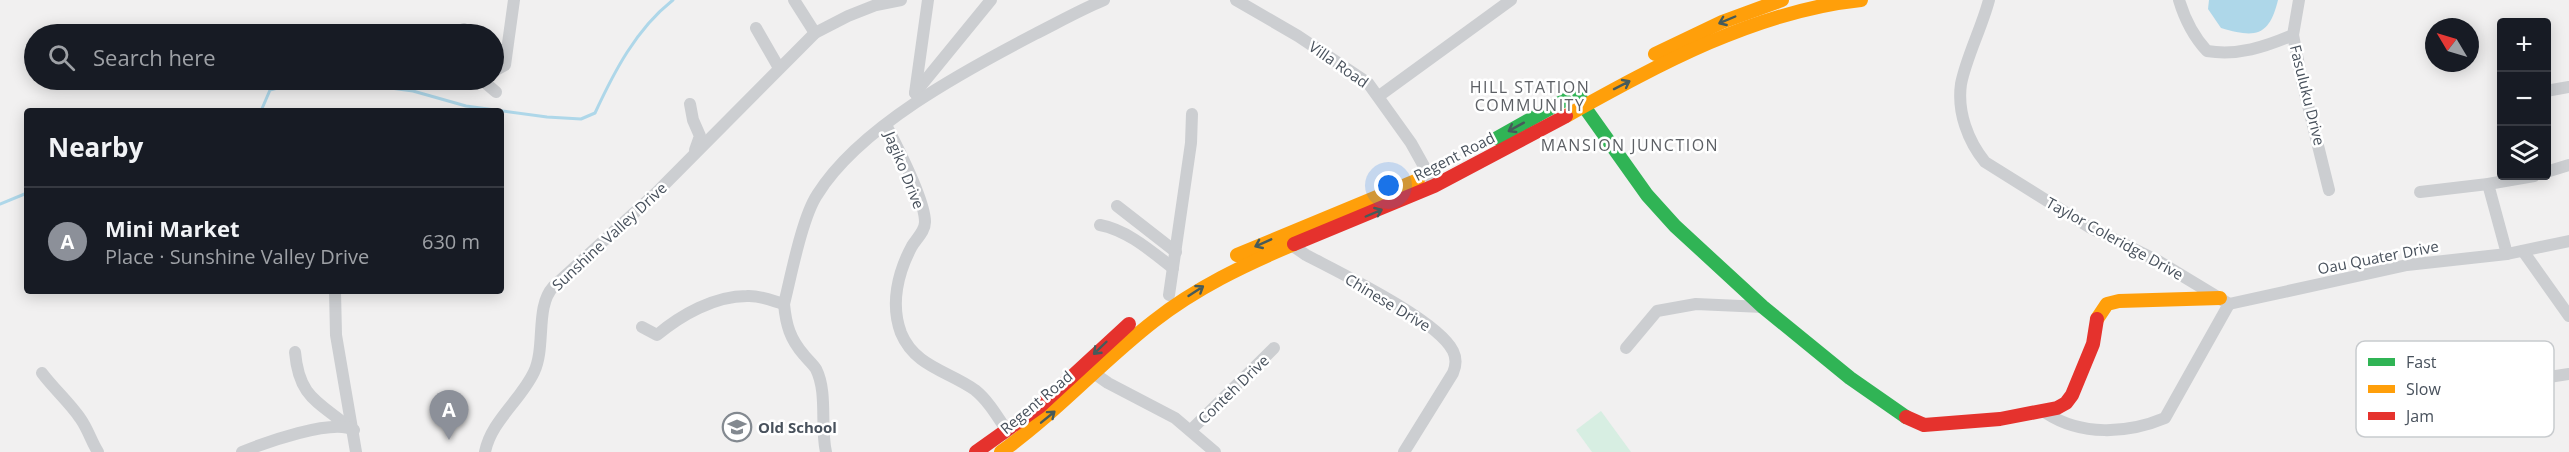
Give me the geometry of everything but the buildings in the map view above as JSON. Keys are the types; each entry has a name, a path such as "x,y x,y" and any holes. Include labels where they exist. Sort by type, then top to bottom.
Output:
{"main road":[{"name":"Regent Road","path":"977,452 1011,437 1056,411 1147,324 1211,281 1376,213 1680,41 1750,10 1783,3 1813,6 1861,0"},
{"path":"1581,99 1661,212 1763,307 1850,378 1913,422 1924,425 2046,413"},
{"name":"Regent Road","path":"1001,452 1011,437 1109,340 1169,295 1209,269 1290,231 1432,181"},
{"name":"Oau Quater Drive","path":"2046,413 2062,406 2069,399 2080,370 2091,350 2097,327 2096,321 2107,304 2118,301 2225,301"}],"street":[{"path":"504,66 513,0"},
{"path":"794,0 815,33"},
{"name":"Sunshine Valley Drive","path":"485,452 487,443 500,420 534,372 540,352 545,300 548,292 692,157 815,33 876,5 901,0"},
{"path":"913,106 928,0"},
{"path":"915,93 991,0"},
{"path":"826,452 822,434 822,397 816,368 791,339 784,304 816,197 850,155 913,106 957,77 1013,45 1104,0"},
{"name":"Villa Road","path":"1236,0 1348,68 1368,83 1411,143 1432,181"},
{"path":"1379,96 1511,0"},
{"name":"Taylor Coleridge Drive","path":"1989,0 1961,85 1963,116 1974,148 1985,162 2089,227 2158,261 2225,301"},
{"path":"2179,0 2191,30 2207,51 2235,53 2264,47 2294,35"},
{"name":"Fasuluku Drive","path":"2299,0 2294,35 2329,190"},
{"path":"756,28 779,68"},
{"path":"2551,91 2569,87"},
{"path":"690,104 693,120 700,136 692,157"},
{"path":"1169,295 1192,114"},
{"name":"Jagiko Drive","path":"886,125 915,188 925,220 924,229 904,262 896,292 895,314 902,336 916,355 932,368 976,391 986,401 1011,437"},
{"path":"2551,171 2569,165"},
{"path":"2420,192 2511,180"},
{"path":"2488,184 2507,254"},
{"path":"1117,206 1176,252"},
{"path":"1100,225 1112,227 1136,241 1173,268"},
{"path":"1290,231 1293,246"},
{"name":"Oau Quater Drive","path":"2225,301 2408,265 2507,254 2569,241"},
{"name":"Chinese Drive","path":"1293,246 1425,322 1447,341 1455,353 1456,364 1453,374 1404,452"},
{"path":"2523,251 2569,316"},
{"path":"335,294 336,335 356,452"},
{"path":"642,327 657,335 669,325 712,302 748,295 784,304"},
{"path":"2046,413 2060,422 2087,430 2151,424 2164,418 2225,301"},
{"path":"1626,348 1656,311 1696,304 1763,307"},
{"name":"Conteh Drive","path":"1191,430 1274,348"},
{"path":"295,352 296,369 302,386 312,398 352,429"},
{"path":"1083,365 1094,374 1175,418 1215,452"},
{"path":"42,373 78,415 90,432 98,452"},
{"path":"2554,376 2569,374"},
{"path":"242,452 307,431 352,429"}],"green space":[{"path":"1601,411 1631,452 1592,452 1576,430"}],"water":[{"path":"2209,0 2278,0 2265,28 2259,32 2243,33 2221,28 2208,9"}],"waterway":[{"path":"504,111 581,119 595,113 627,52 648,24 673,0"},
{"path":"262,108 270,90"},
{"path":"405,90 481,108"},
{"path":"0,204 24,194"}],"traffic: fast":[{"path":"1579,93 1583,105 1647,195 1675,226 1763,307 1850,378 1906,417"},
{"path":"1497,138 1565,100"}],"traffic: slow":[{"path":"1655,54 1722,22 1782,0"},
{"path":"1566,116 1672,60 1745,28 1822,6 1861,0"},
{"path":"1237,255 1418,180"},
{"path":"1001,452 1041,421 1134,337 1170,309 1221,278 1294,244"},
{"path":"2097,319 2107,304 2119,301 2220,298"}],"traffic: jam":[{"path":"1294,244 1434,186 1566,116"},
{"path":"1906,417 1924,425 2000,419 2057,408 2066,403 2072,395 2093,344 2097,319"},
{"path":"976,452 1039,407 1129,324"}],"place":[{"name":"Old School","path":"737,427"},
{"name":"Mini Market","path":"449,440"}],"district":[{"name":"HILL STATION COMMUNITY","path":"1530,96"},
{"name":"MANSION JUNCTION","path":"1630,145"}]}
